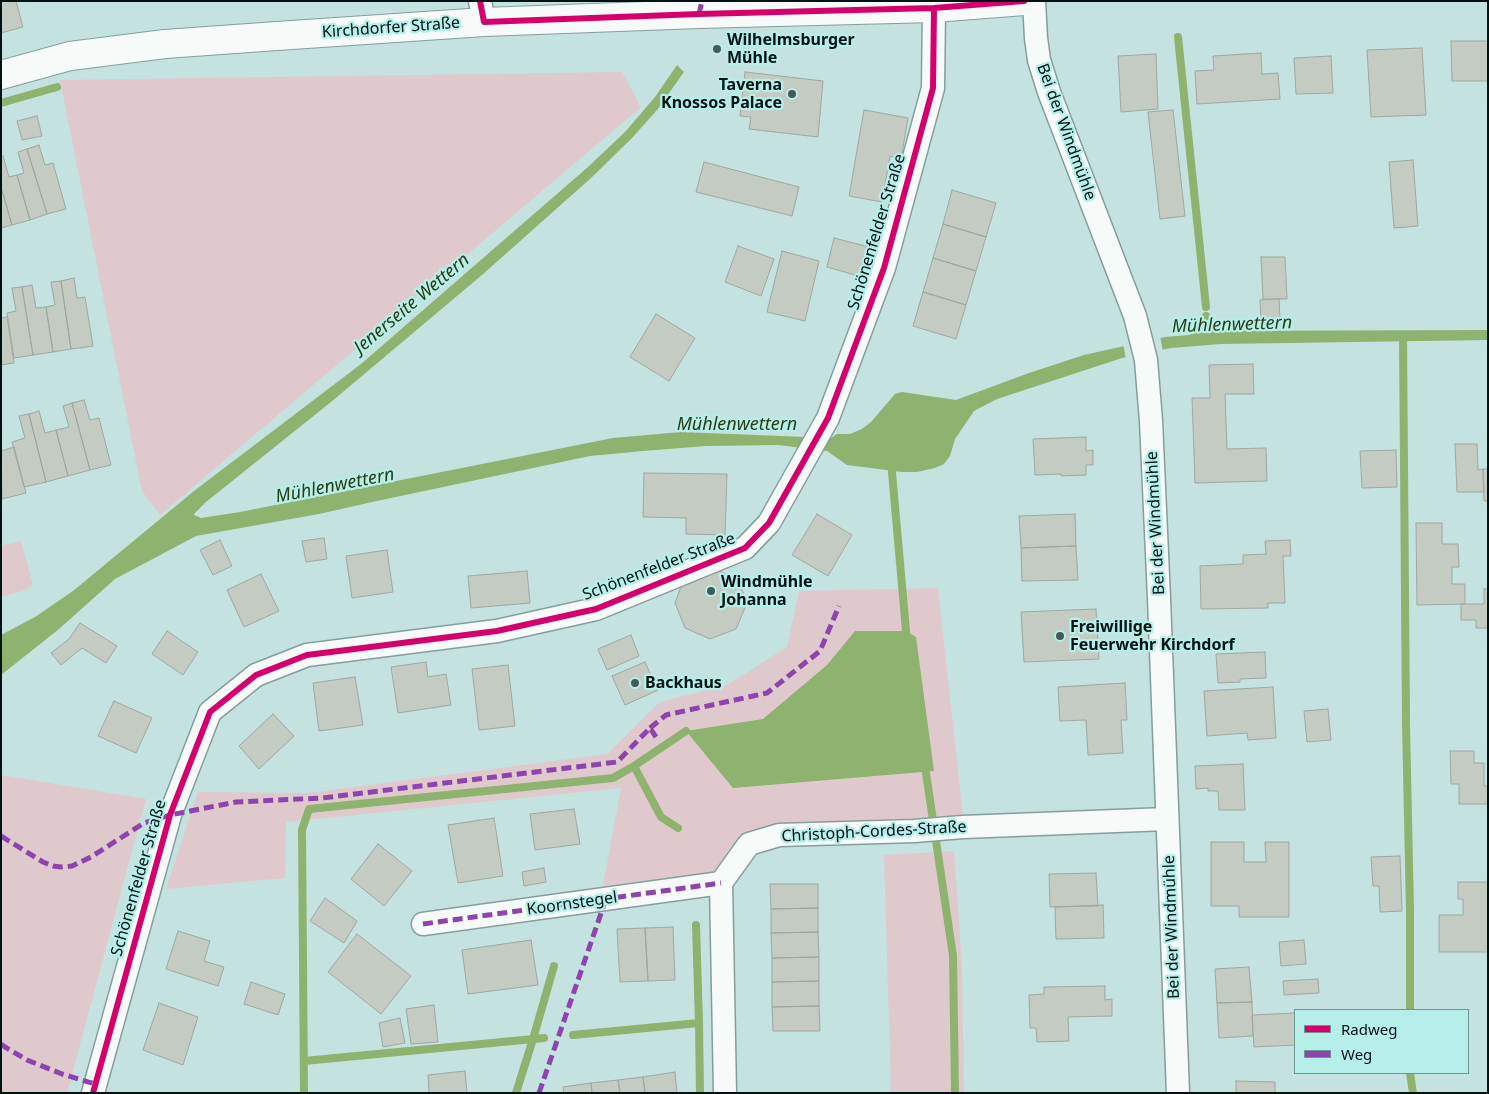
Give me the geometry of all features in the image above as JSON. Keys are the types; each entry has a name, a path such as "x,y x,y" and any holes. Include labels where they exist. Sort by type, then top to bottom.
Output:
{"street":[{"name":"Kirchdorfer Straße","path":"1,75 70,56 165,44 482,12 701,7 934,8 1024,1"},
{"name":"Bei der Windmühle","path":"1034,1 1036,38 1049,92 1140,332 1146,360 1152,421 1178,1093"},
{"name":"Schönenfelder Straße","path":"93,1093 170,815 210,712 256,675 307,655 496,631 596,609 745,548 769,523 828,418 884,268 933,88 934,8"},
{"name":"Christoph-Cordes-Straße","path":"721,883 748,844 779,835 914,831 1167,819"},
{"name":"Koornstegel","path":"423,924 721,883"},
{"path":"721,883 725,1093"}],"shaded area":[{"path":"677,65 684,72 657,110 632,138 591,178 482,275 331,402 206,502 194,515 201,518 240,512 613,438 681,432 831,438 837,434 850,434 862,429 871,422 895,394 902,392 956,400 1084,355 1165,337 1189,335 1199,331 1488,330 1488,340 1221,344 1171,348 1122,358 997,399 974,411 955,439 950,456 944,464 917,472 847,465 827,451 778,445 706,446 643,451 590,456 319,514 196,536 115,579 59,629 1,675 1,635 35,617 73,591 194,491 361,364 588,167 625,132 655,97"},
{"path":"622,72 641,107 160,515 142,491 60,80"},
{"path":"21,541 33,585 26,590 1,597 1,546"},
{"path":"938,588 963,816 879,823 775,827 716,873 602,891 621,788 286,822 285,878 166,889 198,792 308,793 607,754 660,702 727,685 787,647 799,591"},
{"path":"855,631 906,631 916,637 934,771 733,788 686,731 763,719 827,665"},
{"path":"1,775 146,799 67,1093 1,1093"},
{"path":"954,851 962,966 964,1093 891,1093 884,855"}],"pier":[{"path":"1160,336 1163,352 1126,360 1123,343"}],"building":[{"path":"1,1 16,1 23,27 1,33"},
{"path":"1451,41 1488,41 1488,81 1452,81"},
{"path":"1422,48 1426,115 1371,117 1367,50"},
{"path":"1261,53 1262,74 1278,73 1280,99 1197,104 1195,71 1214,70 1213,56"},
{"path":"1156,54 1158,109 1121,112 1118,56"},
{"path":"1331,56 1333,93 1296,94 1294,58"},
{"path":"745,72 823,81 818,137 749,129 751,117 740,116"},
{"path":"864,110 908,118 901,159 890,156 882,202 849,196"},
{"path":"1173,110 1185,216 1160,219 1148,112"},
{"path":"37,116 42,136 22,140 17,121"},
{"path":"39,145 45,165 53,163 66,209 47,214 27,149"},
{"path":"27,149 47,214 30,220 17,175 24,173 18,152"},
{"path":"3,156 9,177 17,175 30,220 12,225 1,187 1,157"},
{"path":"1413,160 1418,226 1394,228 1389,162"},
{"path":"704,162 799,187 792,216 696,192"},
{"path":"1,187 12,225 1,228"},
{"path":"952,190 996,203 986,237 943,224"},
{"path":"943,224 986,237 976,271 933,258"},
{"path":"834,238 869,247 862,277 827,267"},
{"path":"738,246 774,259 761,296 725,282"},
{"path":"782,251 819,261 805,321 767,312"},
{"path":"1261,257 1285,257 1287,299 1263,299"},
{"path":"933,258 976,271 966,305 923,292"},
{"path":"74,278 77,298 85,297 93,346 71,349 61,281"},
{"path":"61,281 71,349 53,352 46,307 55,305 51,282"},
{"path":"32,285 36,308 46,307 53,352 33,355 22,287"},
{"path":"22,287 33,355 14,358 7,313 16,311 12,288"},
{"path":"923,292 966,305 956,339 913,326"},
{"path":"1279,299 1280,319 1261,320 1260,300"},
{"path":"656,314 695,338 669,381 630,357"},
{"path":"7,317 14,363 1,365 1,318"},
{"path":"1253,364 1254,394 1225,394 1227,449 1266,448 1267,481 1195,483 1192,398 1210,398 1209,365"},
{"path":"84,400 90,420 99,418 111,465 90,470 72,403"},
{"path":"72,403 90,470 68,476 56,430 69,427 63,406"},
{"path":"39,411 45,433 56,430 68,476 46,482 29,414"},
{"path":"29,414 46,482 24,487 12,442 25,438 19,416"},
{"path":"1086,437 1086,451 1093,450 1093,465 1086,465 1086,475 1035,475 1033,439"},
{"path":"1455,444 1477,444 1478,470 1483,469 1484,492 1457,492"},
{"path":"14,447 26,493 2,499 1,451"},
{"path":"1396,450 1397,487 1362,488 1360,451"},
{"path":"1483,469 1488,469 1488,501 1484,501"},
{"path":"644,473 727,474 725,535 686,534 686,518 643,517"},
{"path":"817,514 852,535 828,576 792,555"},
{"path":"1075,514 1076,546 1021,548 1019,516"},
{"path":"1416,523 1442,523 1442,544 1458,544 1459,567 1452,567 1452,584 1465,584 1465,604 1417,605"},
{"path":"324,538 327,559 306,562 302,541"},
{"path":"220,540 232,566 213,575 200,550"},
{"path":"1290,540 1291,556 1283,556 1285,603 1268,603 1268,608 1201,609 1200,566 1243,564 1243,555 1266,554 1265,541"},
{"path":"1076,546 1078,580 1022,581 1021,548"},
{"path":"387,550 393,592 352,598 346,556"},
{"name":"Windmühle Johanna","path":"709,567 737,578 747,603 736,629 710,639 685,628 675,603 685,576"},
{"path":"527,571 530,603 471,608 468,576"},
{"path":"261,574 279,611 244,627 227,590"},
{"path":"1484,589 1488,589 1488,628 1476,628 1476,620 1461,620 1461,604 1484,604"},
{"name":"Freiwillige Feuerwehr Kirchdorf","path":"1096,609 1099,659 1024,662 1021,612"},
{"path":"80,623 117,646 106,663 82,648 61,665 51,653 69,639"},
{"path":"167,631 198,652 183,675 152,654"},
{"path":"631,635 639,656 607,670 598,649"},
{"path":"1265,652 1266,678 1240,679 1240,682 1218,683 1216,654"},
{"path":"426,662 428,677 446,674 451,705 398,713 391,667"},
{"name":"Backhaus","path":"645,662 658,690 625,705 612,676"},
{"path":"508,665 515,726 479,730 472,669"},
{"path":"355,677 363,725 319,731 313,683"},
{"path":"1125,683 1127,720 1121,720 1123,753 1088,755 1086,720 1060,721 1058,687"},
{"path":"1273,687 1276,738 1248,740 1247,733 1207,736 1204,691"},
{"path":"114,701 152,718 136,753 98,736"},
{"path":"1328,709 1331,740 1307,742 1304,711"},
{"path":"273,714 294,736 259,769 239,746"},
{"path":"1450,751 1474,751 1474,763 1484,763 1484,786 1488,786 1488,804 1459,804 1459,784 1451,784"},
{"path":"1243,764 1245,810 1219,810 1218,791 1208,791 1208,788 1196,789 1195,766"},
{"path":"574,809 580,844 535,850 530,814"},
{"path":"494,818 503,876 458,883 448,825"},
{"path":"1211,842 1244,842 1244,862 1266,862 1265,842 1289,842 1289,917 1239,917 1239,906 1211,906"},
{"path":"378,844 412,871 384,906 351,879"},
{"path":"1400,856 1402,911 1380,912 1379,886 1373,886 1371,857"},
{"path":"544,868 546,882 524,886 522,872"},
{"path":"1096,873 1098,906 1050,907 1049,874"},
{"path":"1458,882 1488,882 1488,952 1439,952 1439,915 1463,915 1463,899 1458,899"},
{"path":"770,884 818,884 818,908 771,909"},
{"path":"325,898 357,921 344,943 310,921"},
{"path":"1103,905 1104,938 1056,939 1055,907"},
{"path":"818,908 818,932 771,933 771,909"},
{"path":"673,927 675,980 648,981 645,928"},
{"path":"645,928 648,981 620,982 617,929"},
{"path":"178,931 210,941 204,961 224,967 218,986 166,969"},
{"path":"818,932 819,957 772,958 771,933"},
{"path":"357,934 411,976 381,1014 328,972"},
{"path":"531,940 538,985 468,994 462,950"},
{"path":"1304,940 1306,964 1281,966 1279,942"},
{"path":"819,957 819,981 772,982 772,958"},
{"path":"1249,967 1252,1002 1217,1003 1215,969"},
{"path":"1318,979 1319,993 1284,995 1283,981"},
{"path":"819,981 819,1006 772,1007 772,982"},
{"path":"251,982 285,994 278,1015 244,1004"},
{"path":"1105,986 1105,1000 1112,999 1112,1016 1068,1017 1069,1041 1037,1042 1036,1028 1030,1028 1029,995 1044,994 1044,987"},
{"path":"1252,1002 1253,1036 1219,1038 1217,1003"},
{"path":"159,1003 198,1017 183,1065 143,1050"},
{"path":"434,1005 438,1042 411,1044 406,1009"},
{"path":"819,1006 820,1031 773,1031 772,1007"},
{"path":"1294,1013 1294,1045 1254,1047 1252,1015"},
{"path":"400,1018 405,1043 383,1047 379,1023"},
{"path":"465,1071 467,1093 429,1093 428,1075"},
{"path":"675,1072 677,1093 645,1093 643,1077"},
{"path":"643,1077 645,1093 620,1093 618,1080"},
{"path":"618,1080 620,1093 592,1093 591,1083"},
{"path":"1236,1081 1275,1082 1275,1093 1236,1093"},
{"path":"591,1083 592,1093 564,1093 563,1087"}],"waterway":[{"name":"Mühlenwettern","path":"1178,37 1206,307"},
{"path":"1,103 57,87"},
{"name":"Mühlenwettern","path":"1206,316 1209,338"},
{"path":"1403,335 1410,1009"},
{"path":"891,461 906,631"},
{"path":"678,828 661,817 634,766 686,731"},
{"path":"304,1093 302,830 309,809 613,778 634,766"},
{"path":"926,773 953,956 955,1093"},
{"path":"696,925 699,1023"},
{"path":"516,1093 554,966"},
{"path":"573,1035 699,1023 700,1093"},
{"path":"304,1061 544,1038"},
{"path":"1410,1074 1413,1093"}],"marked path":[{"path":"699,14 702,1"},
{"path":"650,728 666,715 767,693 820,651 839,606"},
{"path":"1,836 43,862 53,866 72,866 91,857 144,823 170,815 236,802 322,798 617,762 650,728 656,737"},
{"path":"423,924 721,883"},
{"path":"539,1093 606,899"},
{"path":"1,1044 27,1060 62,1074 95,1084"}],"cycle path":[{"path":"480,1 484,22 934,8 1024,1"},
{"path":"93,1093 170,815 210,712 256,675 307,655 497,631 596,609 745,548 769,523 828,418 884,268 933,88 934,8"}],"place":[{"name":"Wilhelmsburger Mühle","path":"717,49"},
{"name":"Taverna Knossos Palace","path":"792,94"},
{"name":"Windmühle Johanna","path":"711,591"},
{"name":"Freiwillige Feuerwehr Kirchdorf","path":"1060,636"},
{"name":"Backhaus","path":"635,683"}],"water label":[{"name":"Jenerseite Wettern","path":"412,304"}]}
